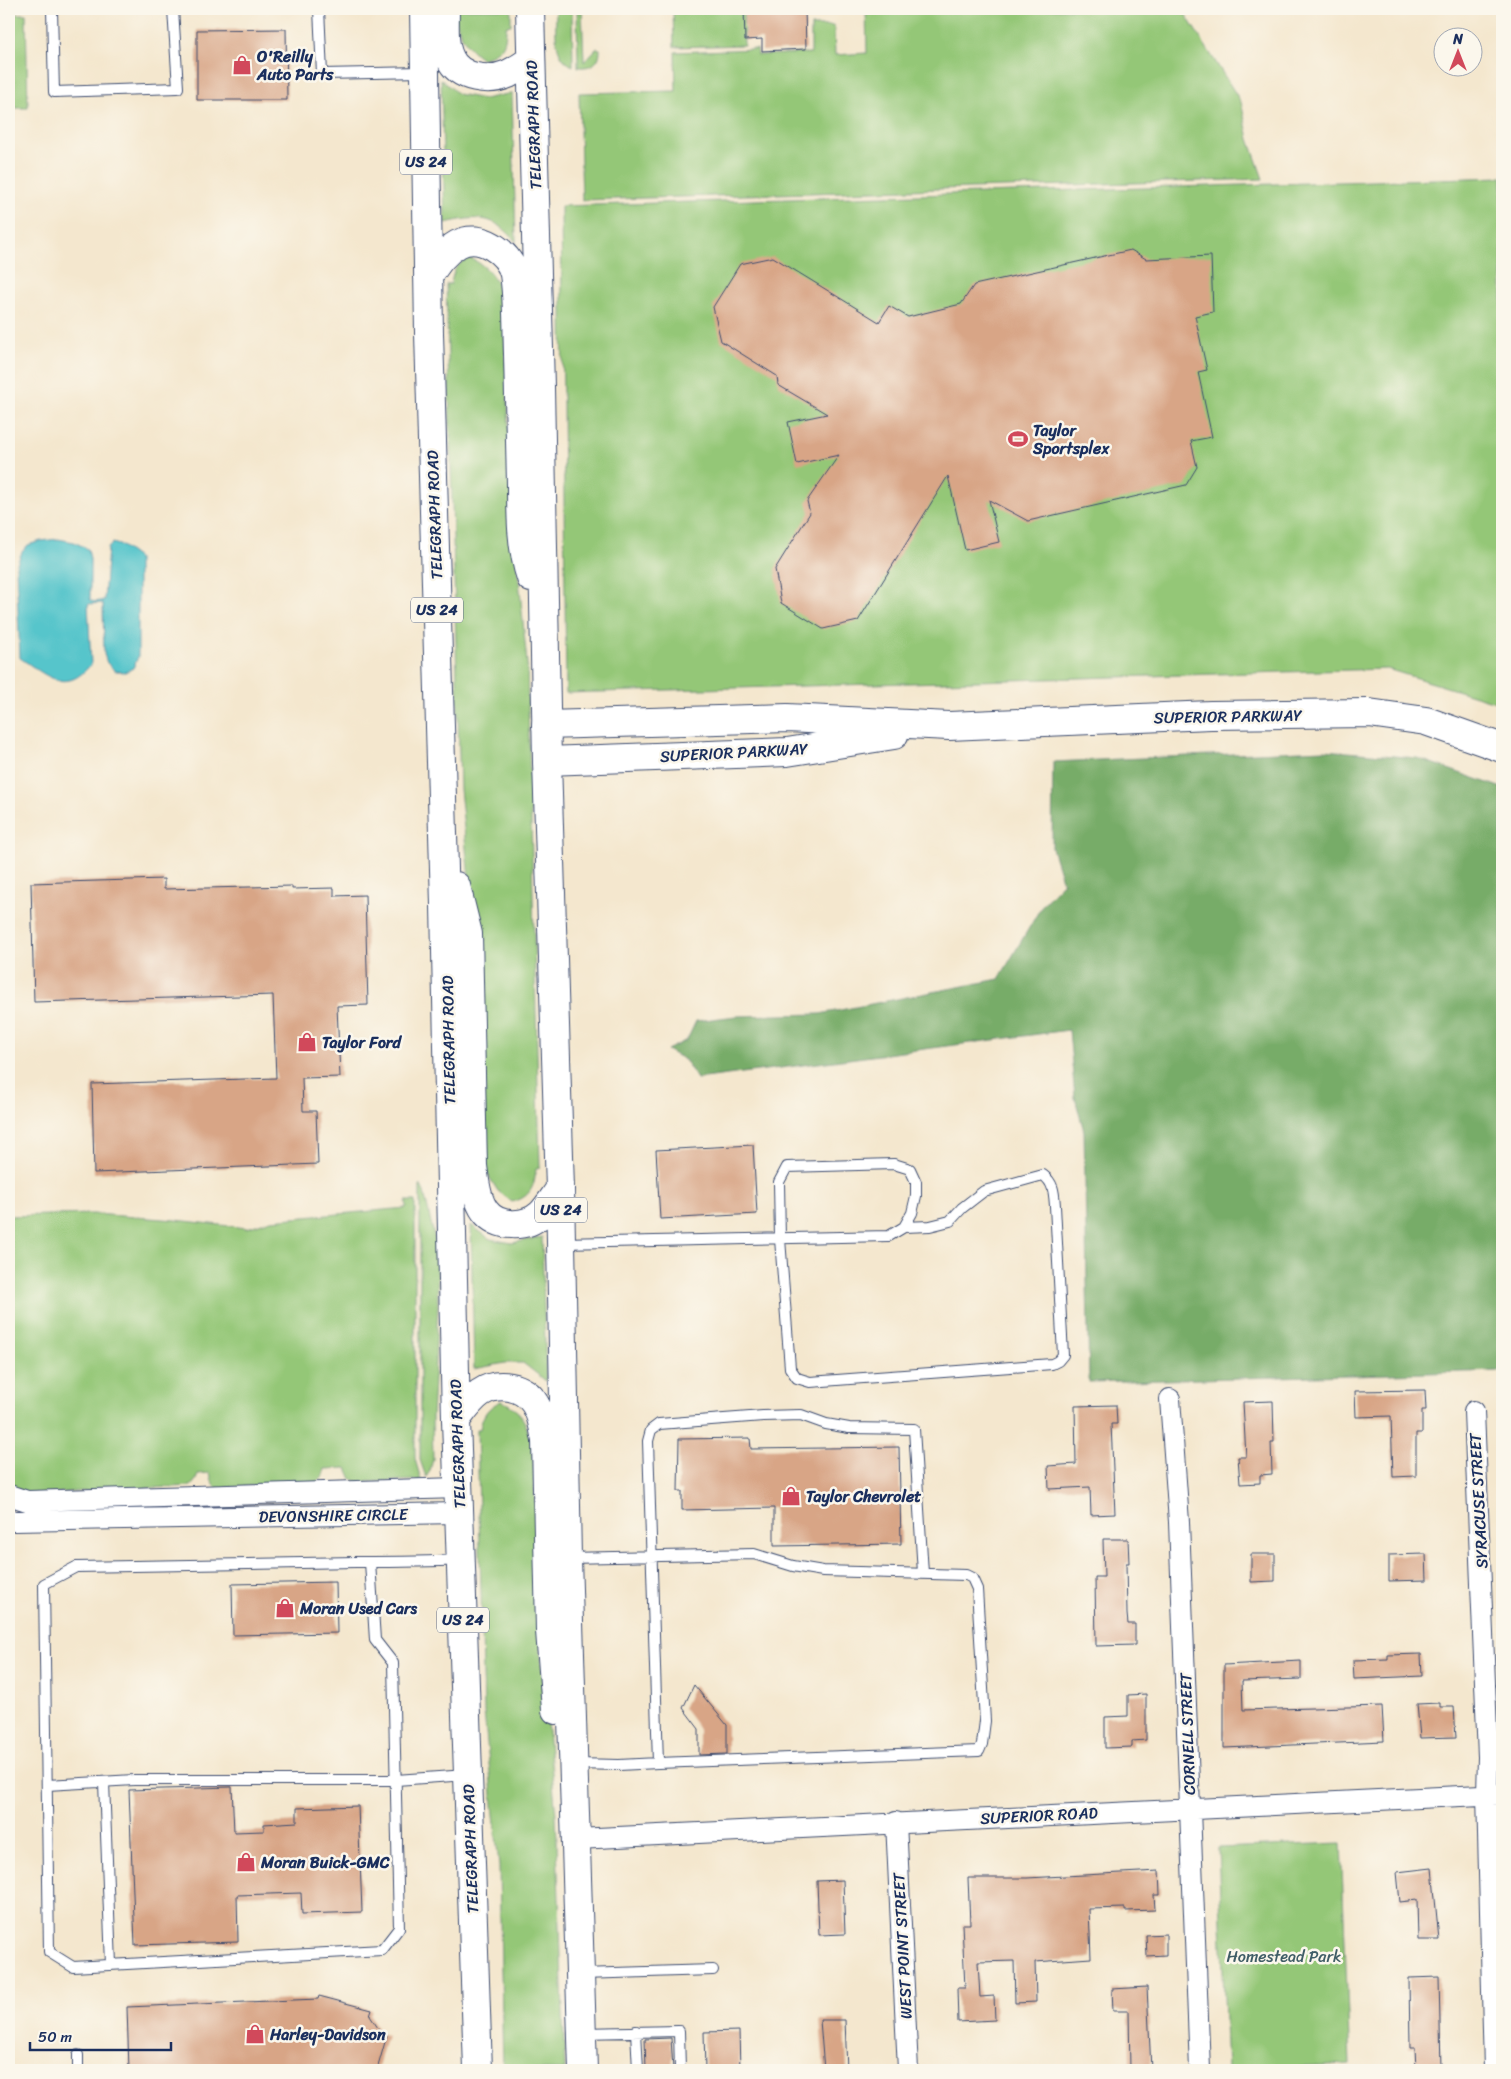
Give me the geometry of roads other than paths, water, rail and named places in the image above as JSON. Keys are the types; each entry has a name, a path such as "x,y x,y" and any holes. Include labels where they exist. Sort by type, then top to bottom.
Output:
{"main road":[{"name":"TELEGRAPH ROAD","path":"424,9 428,277 456,1420 478,2070"},
{"path":"445,9 446,44 450,58 457,69 473,76 492,78 507,74 531,60"},
{"name":"TELEGRAPH ROAD","path":"530,9 541,406 546,725 560,1189 567,1558 575,1764 583,2070"},
{"path":"428,277 437,262 448,251 461,242 472,241 485,242 500,251 509,262 514,273 517,313 522,517 527,566 544,617"},
{"name":"SUPERIOR PARKWAY","path":"546,725 787,718 949,726 1211,715 1369,713 1426,721 1502,748"},
{"name":"SUPERIOR PARKWAY","path":"547,761 787,752 949,726"},
{"path":"443,836 468,934 473,1166 477,1193 484,1210 491,1218 506,1224 516,1225 531,1222 541,1214 560,1189"},
{"path":"456,1420 480,1393 495,1387 512,1387 525,1393 535,1403 541,1417 546,1441 551,1666 557,1717 575,1764"},
{"path":"468,1775 488,1863 496,2070"}],"street":[{"name":"CORNELL STREET","path":"1170,1399 1178,1522 1200,2070"},
{"name":"SYRACUSE STREET","path":"1474,1411 1488,1757 1495,1794 1494,2070"},
{"name":"DEVONSHIRE CIRCLE","path":"9,1495 27,1501 208,1496 459,1500"},
{"path":"207,1518 208,1496"},
{"name":"DEVONSHIRE CIRCLE","path":"9,1519 14,1521 207,1518 459,1500"},
{"name":"SUPERIOR ROAD","path":"577,1839 1495,1794"},
{"name":"WEST POINT STREET","path":"896,1822 908,2070"}],"lane":[{"path":"52,9 54,92 178,88 173,9"},
{"path":"319,9 322,74 425,72"},
{"path":"561,1243 780,1239 889,1236 904,1227 930,1226 950,1221 962,1208 984,1191 1043,1175 1052,1183 1055,1206 1063,1354 1058,1361 1044,1365 810,1382 797,1378 790,1368 780,1239 779,1182 787,1167 894,1164 910,1169 916,1182 916,1196 912,1212 904,1227"},
{"path":"658,1763 648,1441 651,1430 659,1424 801,1415 826,1424 849,1428 914,1428 923,1573"},
{"path":"567,1558 754,1554 792,1566 823,1571 966,1575 972,1578 976,1589 985,1721 982,1744 979,1751 619,1765 575,1764"},
{"path":"370,1562 375,1640 393,1663 399,1928 382,1950 73,1967 49,1952 44,1584 76,1567 461,1560"},
{"path":"47,1785 104,1782 282,1779 396,1780 468,1775"},
{"path":"104,1782 111,1965"},
{"path":"580,1974 713,1970"},
{"path":"582,2033 679,2030 675,2036 680,2070"},
{"path":"636,2032 641,2048 640,2066"},
{"path":"78,2055 78,2070"}],"water":[{"path":"58,539 74,542 88,549 90,559 90,600 95,602 104,600 108,548 113,543 122,546 138,558 138,657 133,668 125,672 115,671 107,663 104,654 103,603 88,604 91,664 82,674 64,681 56,679 47,676 20,658 16,566 22,552 28,545"}],"place":[{"name":"O'Reilly Auto Parts","path":"242,65"},
{"name":"Taylor Sportsplex","path":"1018,439"},
{"name":"Taylor Ford","path":"307,1042"},
{"name":"Taylor Chevrolet","path":"791,1496"},
{"name":"Moran Used Cars","path":"285,1608"},
{"name":"Moran Buick-GMC","path":"246,1862"},
{"name":"Harley-Davidson","path":"255,2034"}],"park label":[{"name":"Homestead Park","path":"1284,1956"}]}
